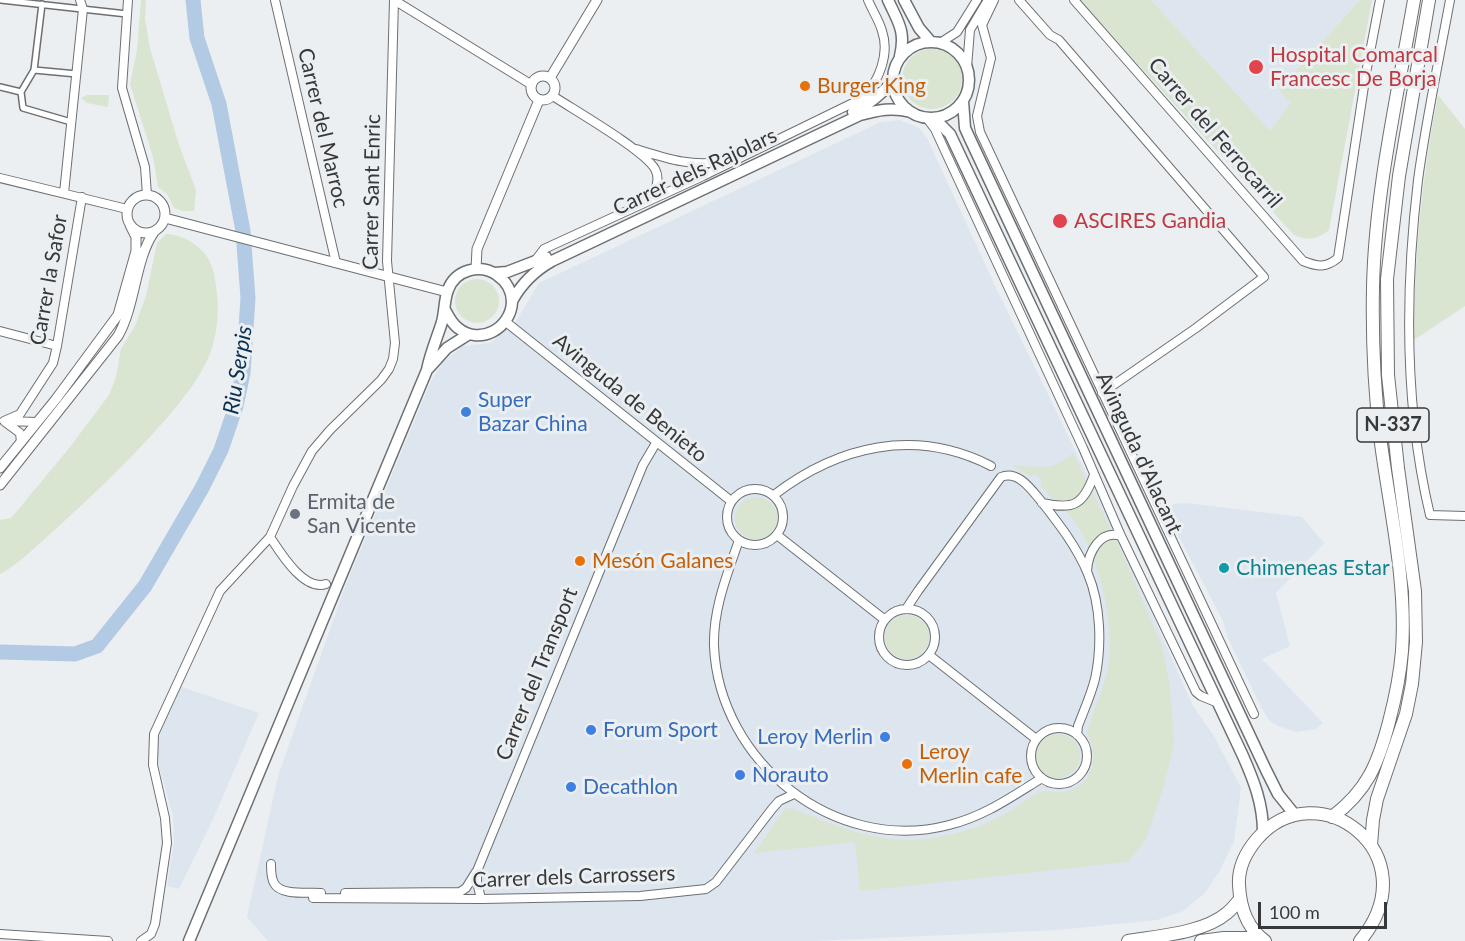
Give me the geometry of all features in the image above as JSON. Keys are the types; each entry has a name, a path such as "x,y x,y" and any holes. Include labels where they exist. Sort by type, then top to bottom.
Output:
{"highway":[{"path":"1403,66 1409,0"},
{"name":"N-337","path":"1332,817 1352,802 1365,784 1377,759 1393,707 1402,651 1401,584 1376,405 1372,332 1374,260 1381,204 1414,0"},
{"name":"N-337","path":"1371,845 1377,800 1406,714 1412,684 1416,642 1417,619 1413,570 1398,468 1388,375 1387,279 1399,176 1429,0"},
{"path":"1263,940 1251,926 1240,899 1239,881 1243,862 1251,846 1263,832 1295,815 1314,814 1332,817 1347,823 1361,833 1371,845 1381,867 1384,890 1379,913 1360,941"},
{"path":"1128,941 1182,932 1209,924 1226,914 1240,899"},
{"path":"1201,941 1224,938 1263,940"}],"main road":[{"path":"887,1 901,29 904,42 894,70 893,82 896,94 911,112 930,118 945,115 963,101 969,84 967,67 957,52 936,43 919,28 904,0"},
{"path":"899,59 913,46 936,43"},
{"name":"Carrer dels Rajolars","path":"495,273 507,272 533,263 864,107 893,82"},
{"name":"Avinguda d'Alacant","path":"963,101 965,128 970,140 1269,777 1283,802 1295,815"},
{"name":"Carrer dels Rajolars","path":"512,301 526,280 537,269 860,115 898,108 911,112"},
{"name":"Avinguda d'Alacant","path":"930,118 950,134 1244,756 1263,813 1263,832"},
{"path":"189,941 427,370 445,310 447,292 452,282 459,275 476,269 487,270 495,273 507,285 512,301 506,322 495,331 485,335 469,334 457,328 445,310"},
{"path":"427,370 447,348 469,334"}],"street":[{"path":"1,0 127,14"},
{"path":"64,193 83,9 80,0"},
{"path":"128,0 122,88 145,167 147,195"},
{"name":"Carrer del Marroc","path":"275,0 336,263"},
{"path":"394,0 532,85"},
{"name":"Carrer Sant Enric","path":"270,537 298,475 312,451 381,380 392,364 394,351 389,275 394,0"},
{"path":"550,78 597,0"},
{"path":"533,263 544,249 855,103 870,90 879,72 885,47 881,27 868,0"},
{"path":"936,43 957,32 977,0"},
{"path":"967,67 970,30 988,0"},
{"name":"Avinguda d'Alacant","path":"994,0 982,25 991,58 977,116 980,132 1254,714"},
{"path":"1019,0 1050,35 1059,40 1264,277 1196,328 1102,393"},
{"name":"Carrer del Ferrocarril","path":"1074,0 1303,261 1322,267 1338,258 1366,73 1380,0"},
{"path":"1450,0 1419,178 1411,252 1410,368 1420,472 1430,515 1465,516"},
{"path":"42,4 34,70 21,92 22,108 71,122"},
{"path":"34,70 76,74"},
{"path":"538,78 550,78 555,87 553,96 546,100 539,100 533,95 532,85 538,78"},
{"path":"0,87 21,92"},
{"path":"553,96 632,148 656,170 657,187 648,200"},
{"path":"476,269 477,249 539,100"},
{"path":"930,118 1121,536 1196,692 1218,703"},
{"path":"632,148 668,159 701,164 717,163 742,156"},
{"path":"0,178 127,209"},
{"path":"0,468 56,399 118,315 136,252 136,237 130,225 127,209 133,201 147,195 157,199 161,202 165,218 147,245 128,316 118,336 0,485"},
{"name":"Carrer la Safor","path":"2,420 20,414 53,363 82,198"},
{"path":"165,218 447,292"},
{"path":"130,225 143,234 154,232"},
{"name":"Avinguda de Benieto","path":"506,322 731,501"},
{"path":"0,331 57,346"},
{"path":"2,420 37,422"},
{"path":"2,420 20,434 21,442"},
{"name":"Carrer del Transport","path":"477,871 643,465 656,443"},
{"path":"774,495 812,469 827,462 878,447 910,445 940,448 991,466"},
{"path":"906,609 1001,477 1008,474 1014,476 1032,490 1074,546 1087,573 1096,607 1099,645 1095,677 1077,735"},
{"path":"1042,503 1058,506 1077,502 1088,492 1094,475"},
{"path":"746,490 765,490 774,495 783,510 782,528 777,535 755,546 733,536 727,522 728,508 738,494 746,490"},
{"path":"1087,573 1088,562 1099,541 1111,534 1121,536"},
{"path":"777,535 885,620"},
{"path":"141,941 149,936 155,924 166,843 165,818 153,765 154,734 216,598 227,581 270,537 287,562 306,580 315,585 326,584"},
{"path":"739,540 717,608 714,647 719,676 728,708 739,733 767,769 794,794 817,807 857,824 894,829 921,829 950,825 990,811 1041,778"},
{"path":"906,609 919,612 930,621 935,639 929,655 915,664 907,665 891,660 881,648 879,640 881,626 885,620 891,614 906,609"},
{"path":"929,655 1036,739"},
{"path":"1058,728 1067,729 1077,735 1086,753 1083,769 1078,775 1062,783 1048,782 1041,778 1031,755 1036,739 1050,729 1058,728"},
{"name":"Carrer dels Carrossers","path":"313,898 640,897 706,888 716,882 779,801 794,794"},
{"name":"Carrer dels Carrossers","path":"271,864 274,885 279,889 312,892 460,892 466,888 477,871"},
{"path":"477,871 481,899"},
{"path":"0,934 108,941"}],"shaded area":[{"name":"Hospital Comarcal Francesc De Borja","path":"1151,0 1360,0 1279,90 1292,103 1270,132"},
{"path":"900,120 919,128 927,138 998,292 1121,544 1193,706 1214,736 1241,788 1234,841 1220,870 1205,893 1183,911 1157,920 1058,930 814,941 268,941 247,917 278,776 345,587 431,381 443,362 463,346 490,343 515,323 539,283 881,122"},
{"path":"1186,503 1302,517 1324,543 1276,593 1290,646 1262,659 1323,723 1316,729 1296,732 1278,726 1269,720 1261,707 1228,638 1223,621 1165,510 1174,504"},
{"path":"179,686 259,713 213,819 179,889 167,886 174,841 173,816 159,766 157,745 162,723"}],"green space":[{"path":"141,0 146,0 145,19 150,48 178,142 196,190 194,211 174,208 167,194 158,187 153,157 130,84 137,50"},
{"path":"1079,0 1151,0 1270,131 1291,103 1279,90 1360,0 1372,0 1329,230 1312,239 1294,235"},
{"path":"932,49 949,54 957,62 962,79 957,96 949,104 932,109 915,104 907,96 902,79 907,62 915,54"},
{"path":"87,95 109,95 108,107 87,103 81,98"},
{"path":"1438,95 1465,129 1465,306 1414,340 1420,217"},
{"path":"166,234 190,241 203,252 212,266 218,312 214,341 207,360 179,403 127,461 30,552 0,574 0,520 11,518 70,447 109,395 116,377 121,349 135,326 146,296 157,243"},
{"path":"477,279 493,285 499,301 493,317 477,323 461,317 455,301 461,285"},
{"path":"1073,453 1117,542 1162,646 1170,686 1174,743 1164,785 1146,839 1128,862 860,891 855,842 754,853 786,808 867,835 897,840 926,839 977,827 1001,816 1038,793 1072,790 1087,778 1091,770 1093,752 1087,733 1109,663 1109,627 1102,586 1089,547 1070,516 1041,486 1041,479 1036,474 1030,476 1012,465 1051,466 1058,464"},
{"path":"756,497 764,498 771,503 776,510 776,526 771,533 764,538 756,539 748,538 741,533 736,526 735,518 736,510 741,503 748,498"},
{"path":"907,615 922,622 929,637 922,652 907,659 892,652 885,637 892,622"},
{"path":"1058,734 1074,740 1080,756 1074,772 1058,778 1042,772 1036,756 1042,740"}],"waterway":[{"name":"Riu Serpis","path":"0,652 75,654 97,646 145,586 202,488 221,450 236,406 243,373 248,298 243,231 219,104 197,38 193,0"}],"place":[{"name":"Hospital Comarcal Francesc De Borja","path":"1256,67"},
{"name":"Burger King","path":"805,86"},
{"name":"ASCIRES Gandia","path":"1060,221"},
{"name":"Super Bazar China","path":"466,412"},
{"name":"Ermita de San Vicente","path":"295,514"},
{"name":"Mesón Galanes","path":"580,561"},
{"name":"Chimeneas Estar","path":"1224,568"},
{"name":"Forum Sport","path":"591,730"},
{"name":"Leroy Merlin","path":"885,737"},
{"name":"Leroy Merlin cafe","path":"907,764"},
{"name":"Norauto","path":"740,775"},
{"name":"Decathlon","path":"571,787"}]}
